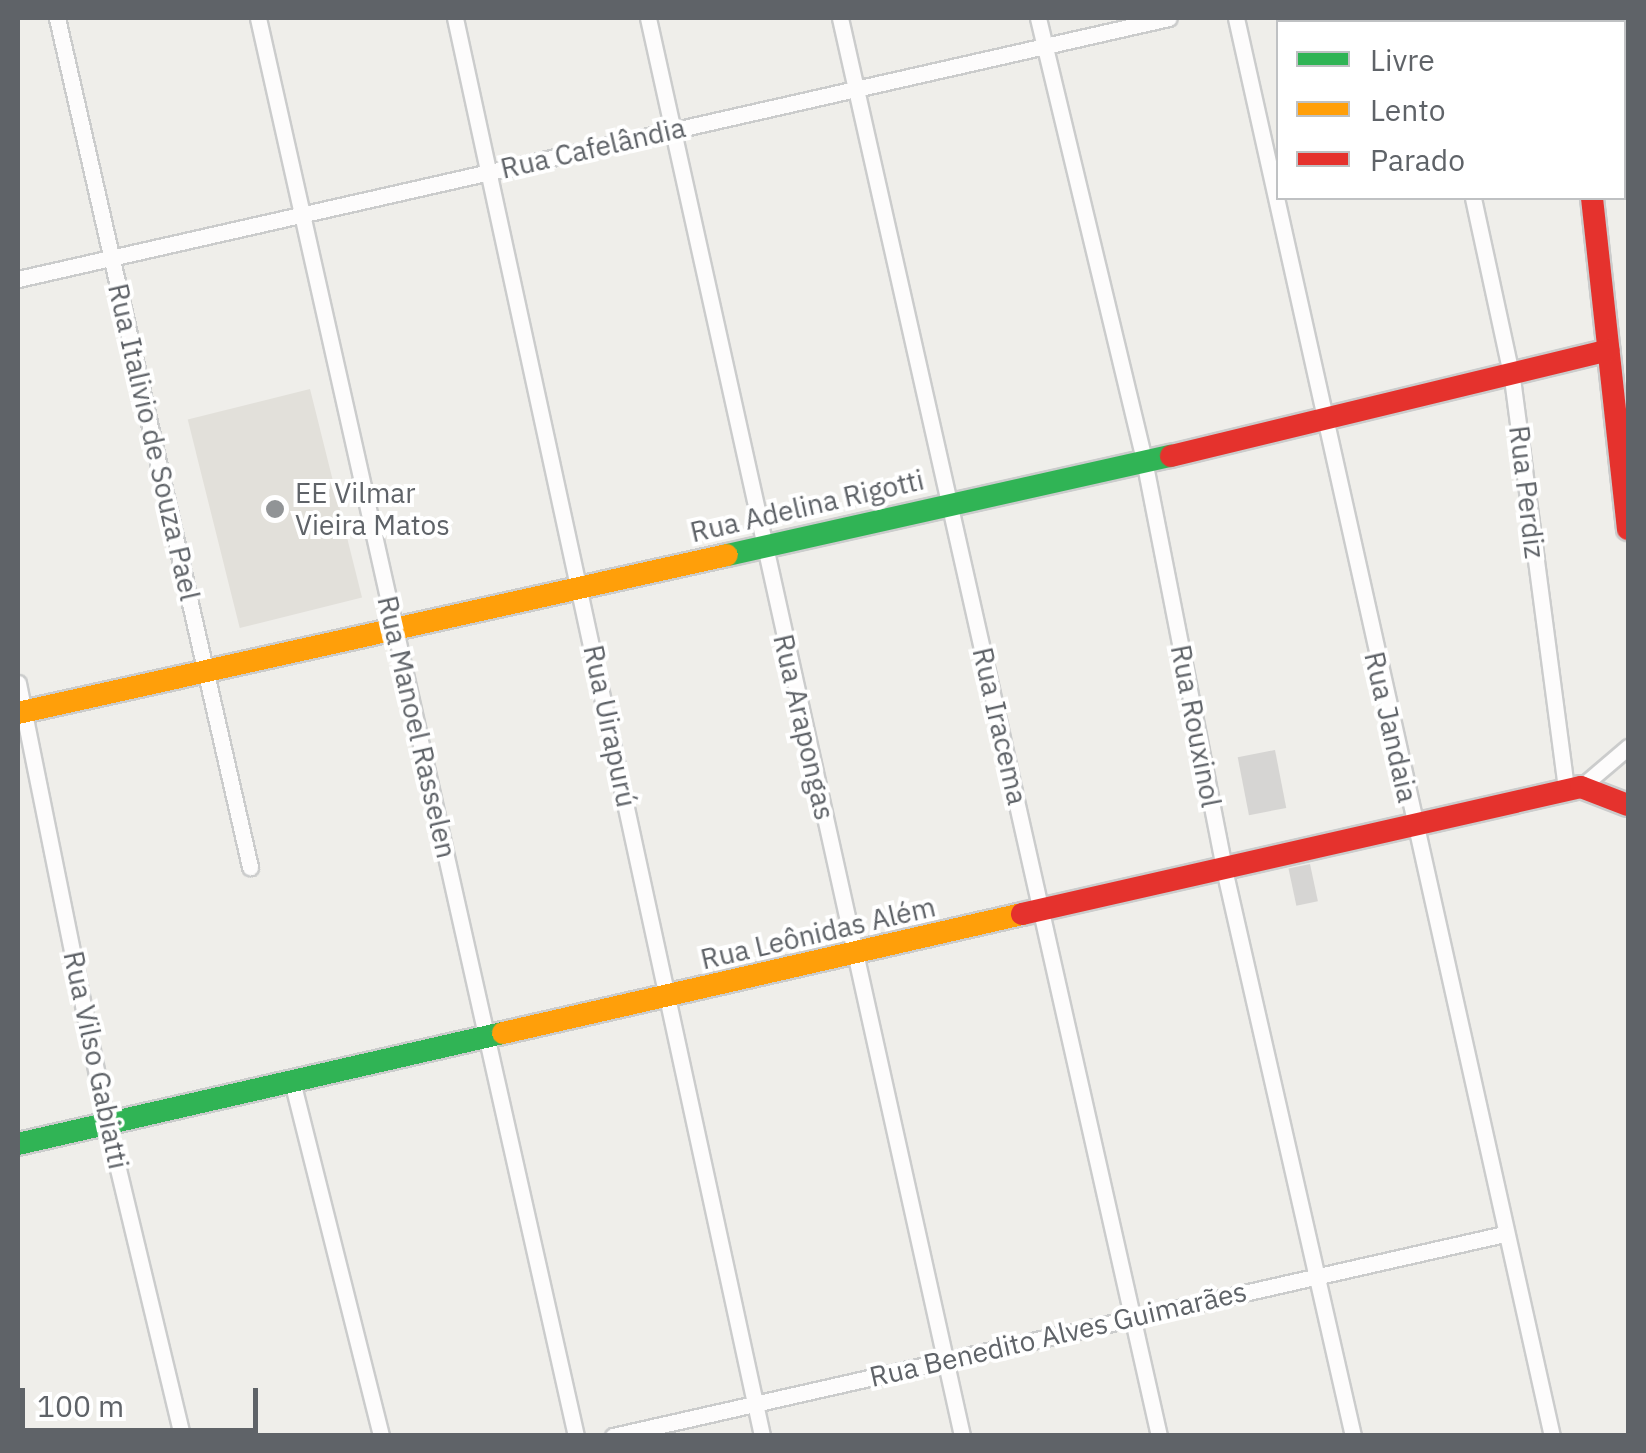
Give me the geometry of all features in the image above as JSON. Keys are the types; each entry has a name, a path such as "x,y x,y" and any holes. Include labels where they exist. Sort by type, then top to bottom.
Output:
{"main road":[{"path":"1592,200 1628,529"},
{"name":"Rua Adelina Rigotti","path":"21,712 1322,422 1512,378 1608,350"},
{"path":"1573,788 1628,805"},
{"name":"Rua Leônidas Além","path":"18,1144 1414,828 1573,788"}],"street":[{"name":"Rua Italivio de Souza Pael","path":"57,18 250,867"},
{"name":"Rua Manoel Rasselen","path":"258,18 576,1436"},
{"name":"Rua Uirapurú","path":"455,18 762,1436"},
{"name":"Rua Arapongas","path":"648,18 962,1436"},
{"name":"Rua Iracema","path":"840,18 1159,1436"},
{"name":"Rua Rouxinol","path":"1038,18 1144,460 1224,869 1352,1436"},
{"name":"Rua Cafelândia","path":"18,278 1170,18"},
{"name":"Rua Jandaia","path":"1236,18 1322,422 1552,1436"},
{"name":"Rua Perdiz","path":"1473,200 1512,378 1573,788"},
{"name":"Rua Vilso Gabiatti","path":"18,683 108,1123 182,1436"},
{"path":"1573,788 1628,747"},
{"path":"292,1082 381,1436"},
{"name":"Rua Benedito Alves Guimarães","path":"612,1436 1504,1234"}],"shaded area":[{"name":"EE Vilmar Vieira Matos","path":"310,389 362,598 240,628 188,419"}],"building":[{"path":"1275,750 1286,808 1249,815 1238,757"},
{"path":"1310,864 1318,901 1296,906 1288,869"}],"traffic: fast":[{"path":"727,555 1171,456"},
{"path":"18,1144 503,1033"}],"traffic: slow":[{"path":"18,713 727,555"},
{"path":"503,1033 1022,914"}],"traffic: jam":[{"path":"1592,200 1628,529"},
{"path":"1171,456 1608,350"},
{"path":"1022,914 1581,787 1628,805"}],"place":[{"name":"EE Vilmar Vieira Matos","path":"275,509"}]}
